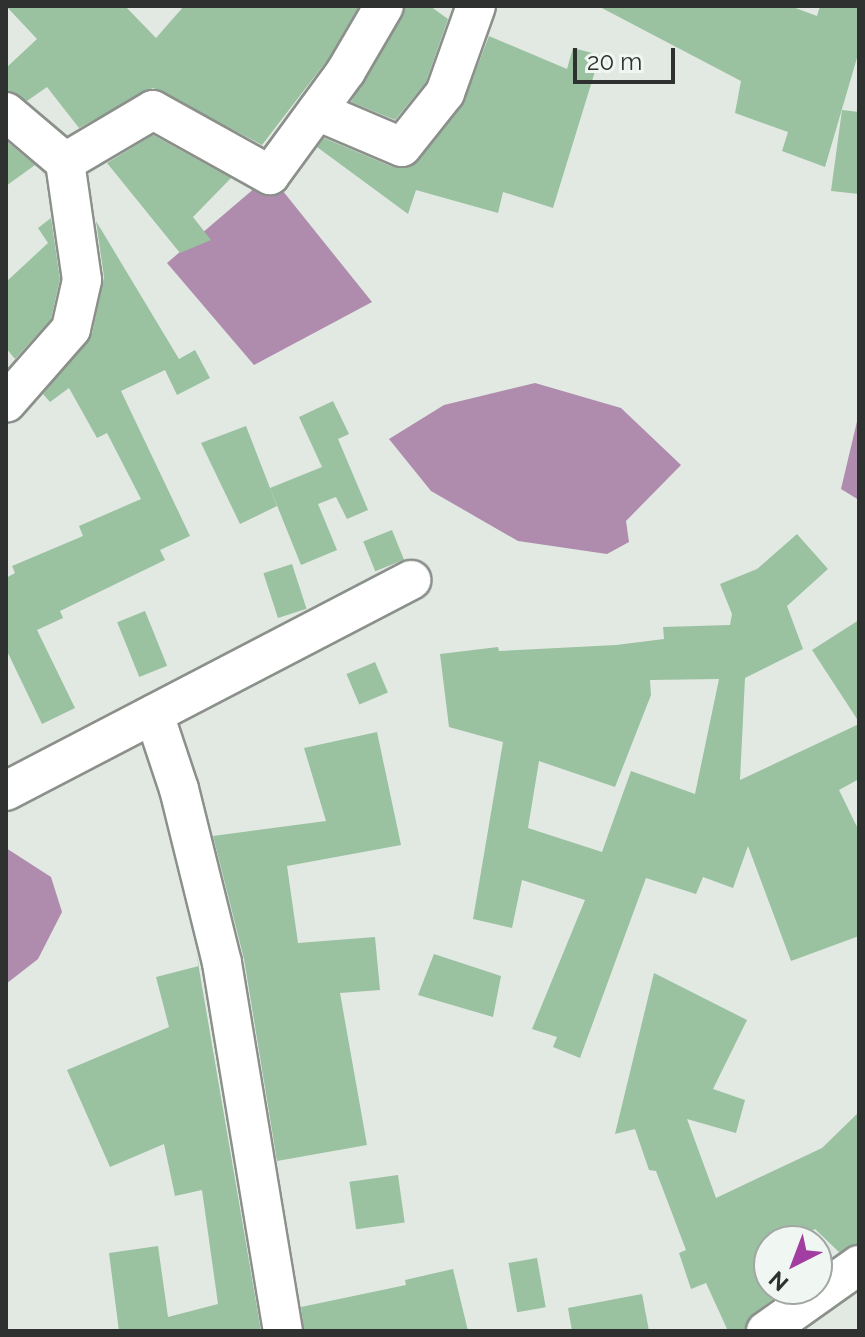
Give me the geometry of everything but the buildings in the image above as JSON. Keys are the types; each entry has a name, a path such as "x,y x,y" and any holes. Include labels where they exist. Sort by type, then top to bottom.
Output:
{"street":[{"path":"65,162 153,110 270,175 317,111 384,6"},
{"path":"317,111 402,147 445,93 476,6"},
{"path":"6,112 65,162 82,280 71,329 6,403"},
{"path":"6,791 411,580"},
{"path":"154,714 179,789 222,963 283,1331"},
{"path":"766,1331 859,1265"}],"shaded area":[{"path":"270,175 372,302 254,365 167,263"},
{"path":"535,383 621,408 681,465 626,521 629,542 607,554 518,541 431,491 389,439 444,405"},
{"path":"859,413 859,500 841,489"},
{"path":"6,848 51,877 62,912 38,959 6,984"}]}
